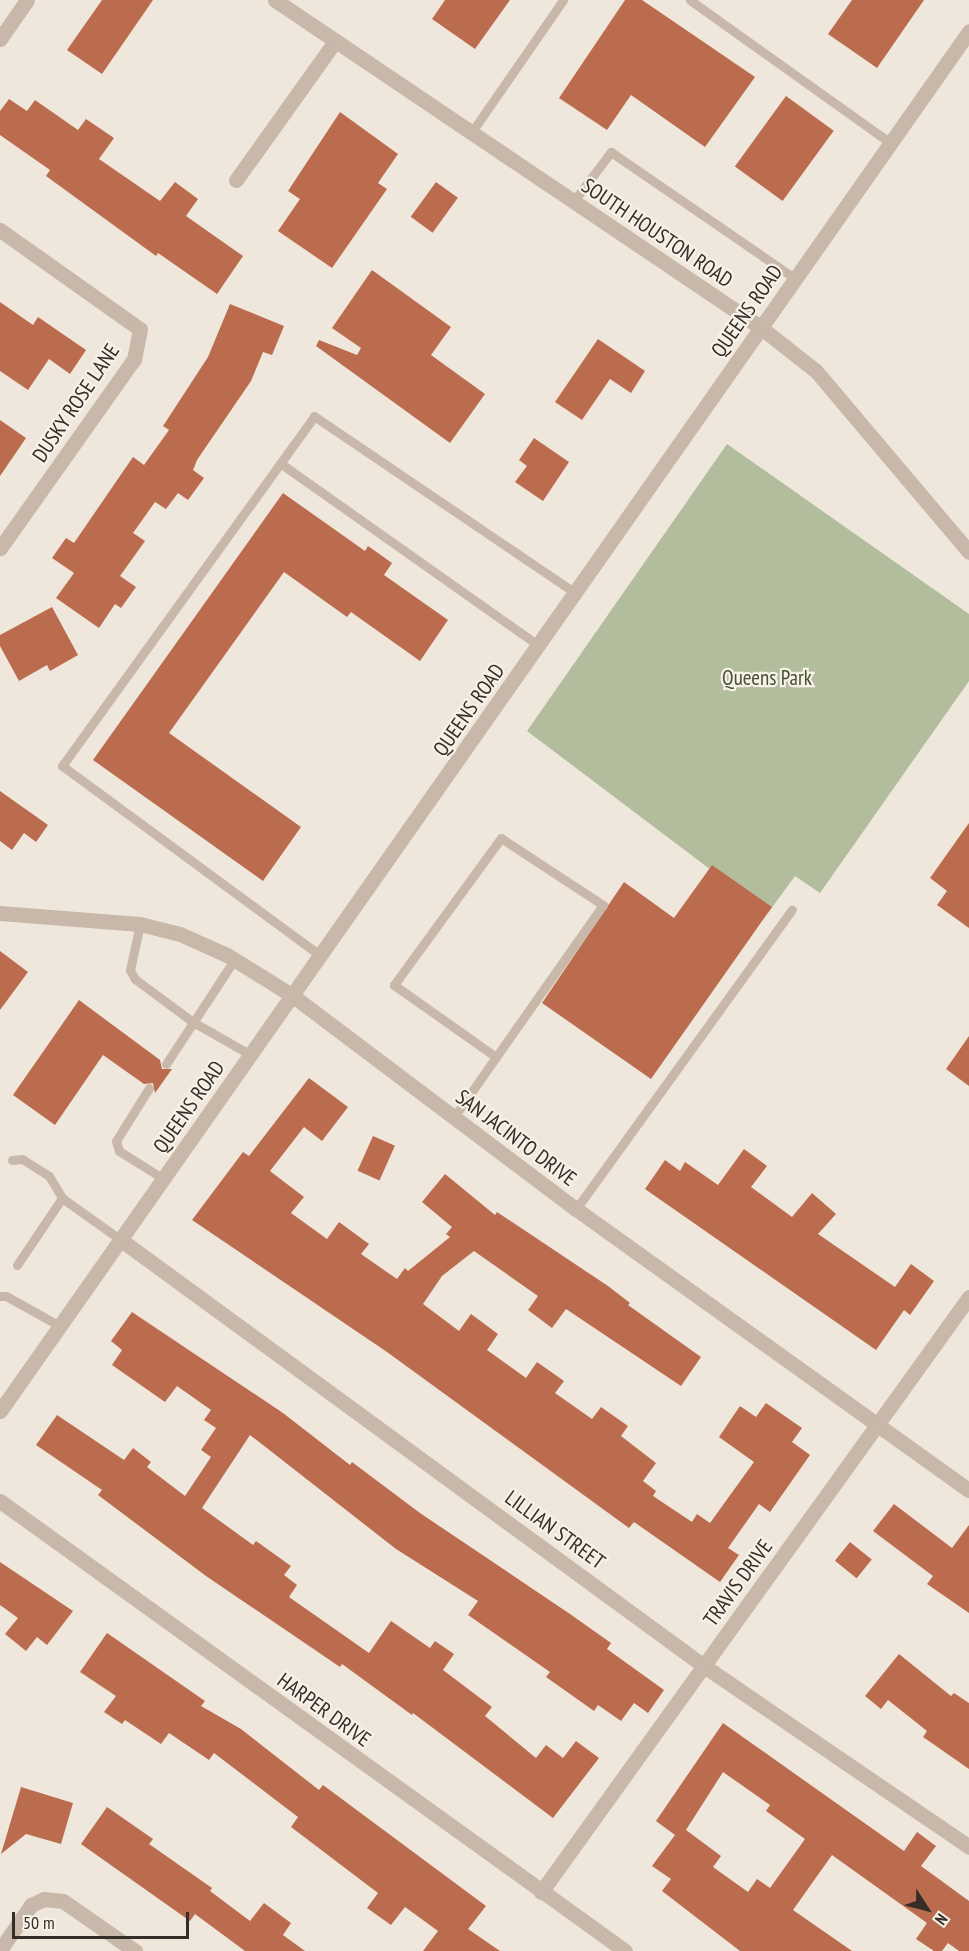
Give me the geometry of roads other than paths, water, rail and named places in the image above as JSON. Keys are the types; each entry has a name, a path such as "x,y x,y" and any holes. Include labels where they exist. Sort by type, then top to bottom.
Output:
{"street":[{"path":"0,39 27,0"},
{"name":"SOUTH HOUSTON ROAD","path":"275,0 760,327 816,371 969,552"},
{"name":"QUEENS ROAD","path":"0,1411 539,646 760,327 892,144 969,31"},
{"path":"236,180 335,41"},
{"name":"DUSKY ROSE LANE","path":"0,230 129,319 140,329 140,338 134,359 0,548"},
{"name":"SAN JACINTO DRIVE","path":"0,913 140,924 180,934 234,960 293,996 576,1209 969,1490"},
{"name":"LILLIAN STREET","path":"121,1240 704,1666 969,1847"},
{"name":"TRAVIS DRIVE","path":"541,1892 969,1297"},
{"name":"HARPER DRIVE","path":"0,1501 625,1951"},
{"path":"0,1950 31,1905 44,1899 63,1901 135,1951"}],"lane":[{"path":"471,133 563,0"},
{"path":"690,0 892,144"},
{"path":"573,202 611,152 796,279"},
{"path":"321,956 62,766 314,416 575,593"},
{"path":"280,463 539,646"},
{"path":"454,1117 603,905 501,838 394,985 496,1057"},
{"path":"576,1209 792,910"},
{"path":"140,924 130,970 135,979 193,1022 251,1055"},
{"path":"166,1064 234,960"},
{"path":"149,1088 117,1142 119,1151 164,1179"},
{"path":"12,1160 22,1159 49,1176 62,1198 121,1240"},
{"path":"17,1265 62,1198"},
{"path":"0,1296 6,1296 60,1326"}],"park label":[{"name":"Queens Park","path":"767,678"}]}
